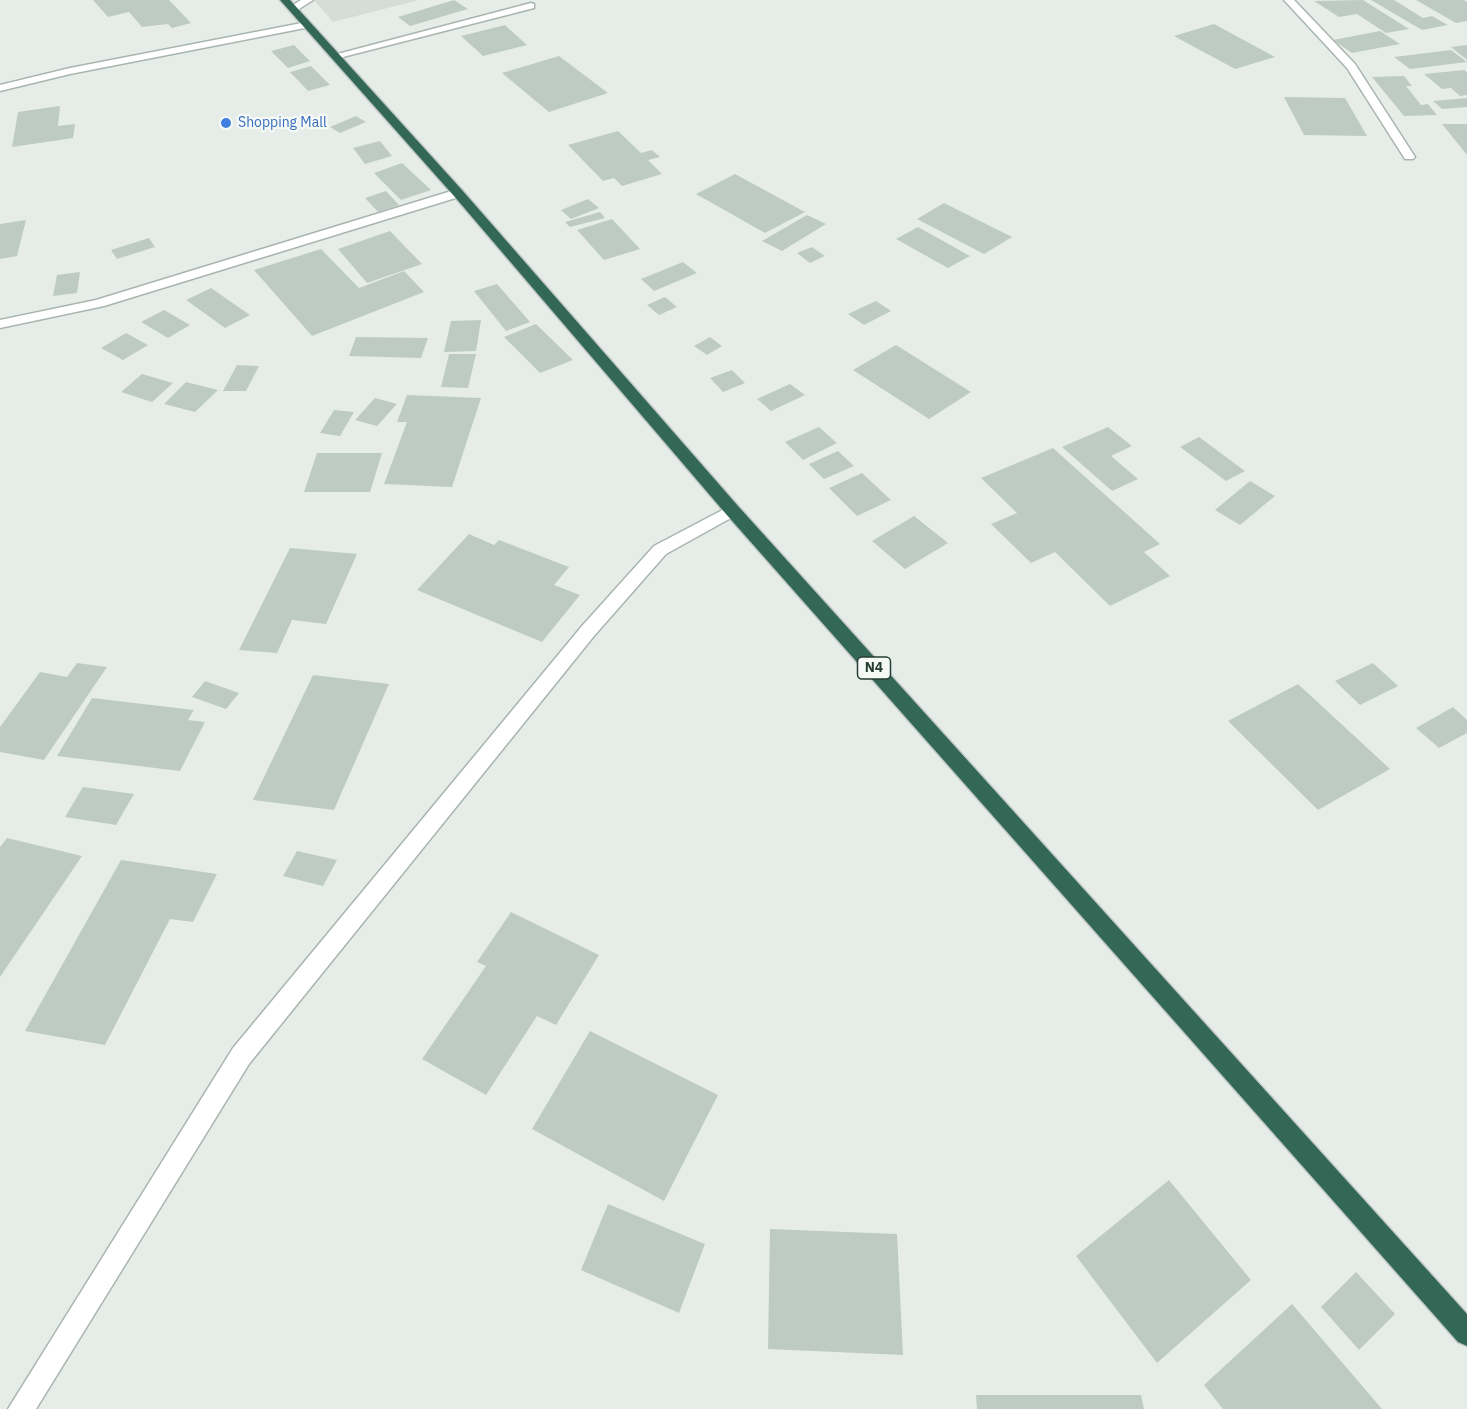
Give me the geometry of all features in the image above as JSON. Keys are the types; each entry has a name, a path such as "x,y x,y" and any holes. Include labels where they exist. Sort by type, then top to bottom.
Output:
{"highway":[{"name":"N4","path":"295,3 307,24 458,193 732,510 1467,1333"}],"street":[{"path":"1289,0 1351,66 1409,157"},
{"path":"335,56 531,6"},
{"path":"0,88 70,71 307,24"},
{"path":"0,324 99,303 458,193"},
{"path":"21,1409 241,1056 588,631 660,550 732,510"}],"shaded area":[{"path":"314,0 419,0 333,22"}],"building":[{"path":"93,0 169,0 191,23 172,28 168,24 142,27 129,12 108,17"},
{"path":"454,0 468,9 410,26 398,17"},
{"path":"1363,0 1409,29 1386,33 1357,14 1339,17 1314,1"},
{"path":"1371,0 1394,0 1423,18 1432,16 1448,25 1422,30"},
{"path":"1416,0 1464,0 1467,2 1467,21 1456,23"},
{"path":"1214,24 1275,57 1235,69 1174,36"},
{"path":"505,25 527,45 483,56 461,36"},
{"path":"1380,31 1400,44 1352,53 1333,40"},
{"path":"294,45 310,61 288,68 271,51"},
{"path":"1467,45 1467,60 1451,47"},
{"path":"1451,50 1467,62 1410,69 1394,57"},
{"path":"559,56 608,93 549,112 502,73"},
{"path":"311,66 330,85 308,91 290,72"},
{"path":"1464,70 1467,72 1467,95 1460,96 1451,88 1442,89 1424,74"},
{"path":"1404,76 1412,86 1406,86 1421,105 1428,104 1437,115 1404,116 1372,77"},
{"path":"1284,97 1345,98 1367,136 1304,135"},
{"path":"1467,98 1467,107 1442,109 1433,101"},
{"path":"60,106 58,126 75,124 73,138 12,147 18,112"},
{"path":"356,116 366,122 340,133 330,127"},
{"path":"1442,124 1467,124 1467,155"},
{"path":"618,131 641,153 652,150 660,157 648,160 662,174 622,186 614,178 603,181 568,145"},
{"path":"380,141 392,156 365,164 353,148"},
{"path":"402,163 431,190 401,200 374,173"},
{"path":"735,174 805,212 765,233 696,194"},
{"path":"386,191 399,205 378,212 365,198"},
{"path":"588,199 599,208 571,219 561,210"},
{"path":"944,203 1012,237 984,254 917,219"},
{"path":"600,212 605,218 570,227 565,222"},
{"path":"807,215 826,224 782,251 762,241"},
{"path":"612,219 640,249 604,260 577,230"},
{"path":"26,220 17,256 0,259 0,224"},
{"path":"918,227 970,256 948,268 896,239"},
{"path":"390,231 422,264 367,283 338,249"},
{"path":"149,238 155,247 117,259 111,250"},
{"path":"812,247 825,256 810,263 797,253"},
{"path":"321,249 359,288 404,271 424,292 312,336 254,270"},
{"path":"683,262 697,273 654,291 641,279"},
{"path":"80,272 77,293 53,296 57,275"},
{"path":"497,284 530,322 506,331 474,291"},
{"path":"211,288 250,315 225,328 186,300"},
{"path":"665,297 677,307 659,315 647,305"},
{"path":"876,301 891,311 864,325 848,314"},
{"path":"164,310 190,325 168,338 141,322"},
{"path":"481,320 476,351 444,352 451,321"},
{"path":"536,324 573,360 540,373 504,337"},
{"path":"126,333 148,345 123,360 101,348"},
{"path":"356,337 428,338 421,358 349,356"},
{"path":"710,337 722,346 707,355 694,346"},
{"path":"896,345 971,392 929,419 853,370"},
{"path":"449,354 476,354 468,388 441,387"},
{"path":"237,365 259,366 246,391 223,391"},
{"path":"732,370 745,383 723,392 710,378"},
{"path":"142,374 173,383 152,402 121,392"},
{"path":"186,382 218,390 195,412 164,404"},
{"path":"790,384 805,395 771,411 757,399"},
{"path":"407,395 481,398 452,487 384,484 407,422 397,422"},
{"path":"375,398 397,404 377,426 355,420"},
{"path":"334,410 354,412 340,436 320,433"},
{"path":"819,427 837,443 803,460 785,442"},
{"path":"1108,427 1132,446 1111,456 1138,479 1112,491 1062,447"},
{"path":"1199,437 1245,471 1226,481 1180,447"},
{"path":"1053,448 1160,544 1144,552 1170,576 1110,606 1055,552 1031,563 991,524 1017,513 981,478"},
{"path":"838,451 854,466 824,479 809,464"},
{"path":"317,453 382,453 370,492 304,492"},
{"path":"862,473 891,500 857,516 829,488"},
{"path":"1250,481 1275,496 1240,525 1215,510"},
{"path":"914,516 948,543 905,569 872,541"},
{"path":"469,534 494,545 499,540 569,567 554,585 580,595 542,642 417,590"},
{"path":"290,548 357,554 326,624 292,620 277,653 239,650"},
{"path":"77,663 107,667 44,760 0,752 0,727 40,672 67,677"},
{"path":"1373,663 1398,686 1360,705 1335,681"},
{"path":"313,675 389,684 334,810 253,800"},
{"path":"205,681 239,693 226,709 192,697"},
{"path":"1298,684 1390,769 1318,810 1228,721"},
{"path":"92,698 194,710 188,720 205,722 180,771 57,756"},
{"path":"1453,707 1467,720 1467,733 1439,748 1416,728"},
{"path":"83,787 134,794 116,825 65,817"},
{"path":"7,838 82,856 0,977 0,847"},
{"path":"297,851 337,860 323,886 283,876"},
{"path":"121,860 217,874 193,922 170,919 105,1045 25,1031"},
{"path":"511,912 599,955 556,1025 537,1016 486,1095 422,1059 486,966 477,962"},
{"path":"590,1031 718,1095 664,1201 532,1129"},
{"path":"1169,1180 1251,1280 1157,1363 1076,1256"},
{"path":"608,1204 705,1244 679,1313 581,1270"},
{"path":"770,1229 897,1234 903,1355 768,1349"},
{"path":"1356,1272 1395,1314 1359,1350 1321,1307"},
{"path":"1292,1304 1382,1409 1223,1409 1204,1385"},
{"path":"976,1395 1141,1395 1144,1409 977,1409"}],"place":[{"name":"Shopping Mall","path":"226,123"}]}
